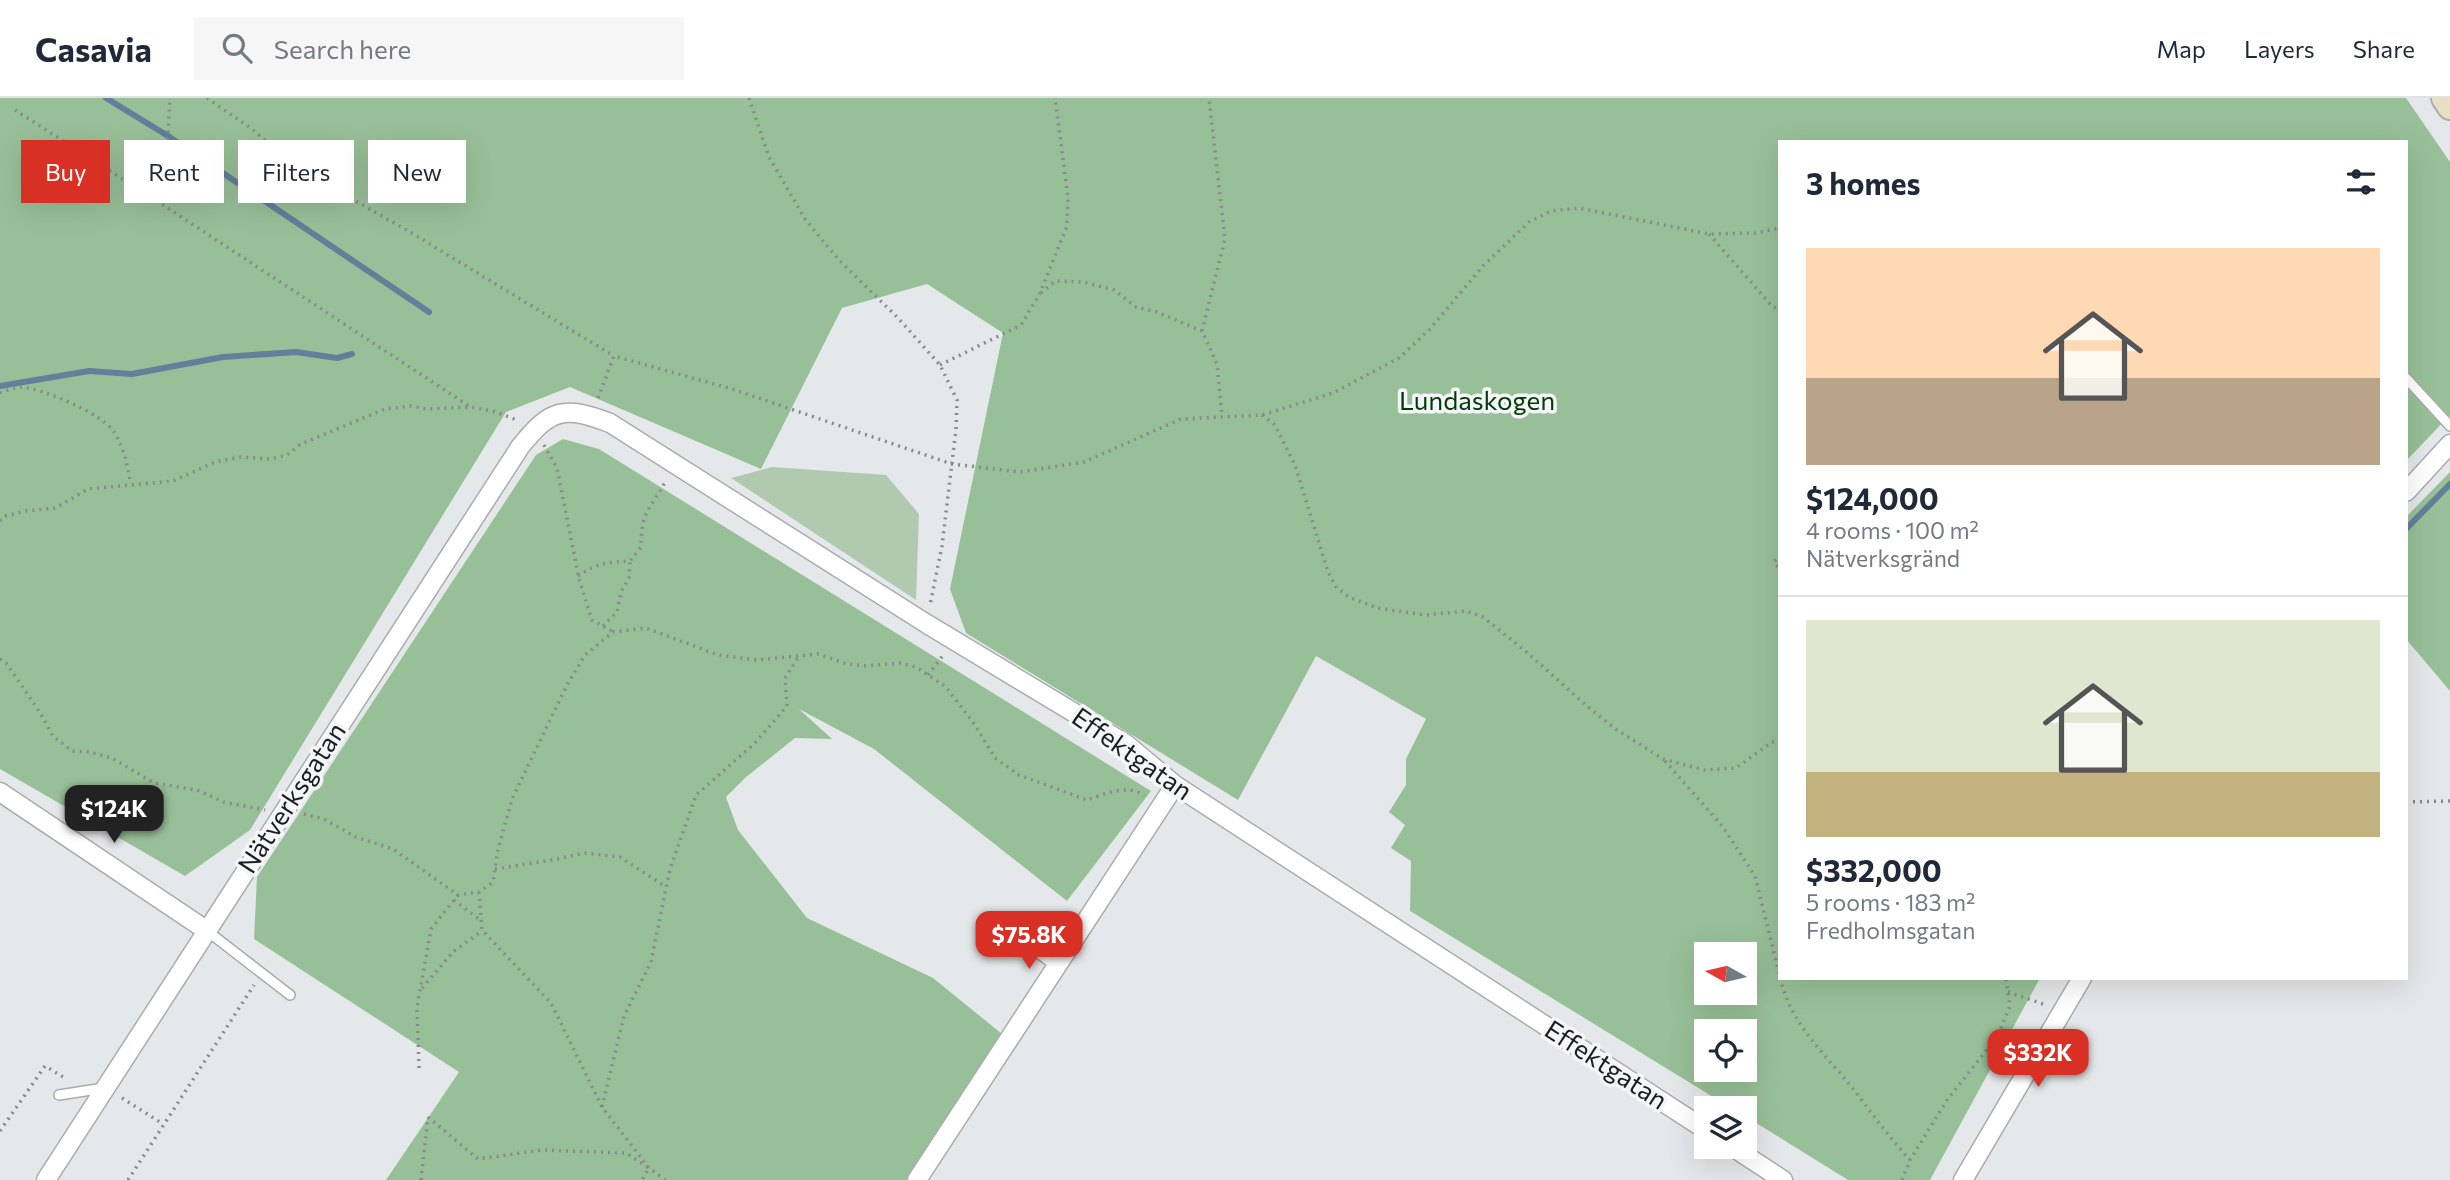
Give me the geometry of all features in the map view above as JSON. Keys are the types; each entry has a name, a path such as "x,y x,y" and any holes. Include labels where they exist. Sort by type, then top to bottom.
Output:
{"main road":[{"path":"2444,98 2450,107"}],"street":[{"name":"Effektgatan","path":"540,424 552,415 565,412 591,416 610,423 927,624 1126,744 1175,785 1694,1122"},
{"name":"Nätverksgatan","path":"46,1180 520,447 540,424"},
{"path":"2408,490 2450,444"},
{"path":"917,1180 1175,785"},
{"path":"0,792 206,930"},
{"path":"1963,1180 2081,980"},
{"path":"1751,1159 1783,1180"}],"lane":[{"path":"2408,380 2450,426"},
{"path":"998,924 1056,965"},
{"path":"206,930 290,995"},
{"path":"60,1095 106,1088"}],"path":[{"path":"167,140 170,98"},
{"path":"208,98 252,129 301,170 410,232 614,356 732,389 952,464 1020,472 1084,462 1181,419 1262,415 1333,393 1399,358 1429,330 1483,266 1529,222 1551,211 1579,208 1709,234 1755,233 1778,228"},
{"path":"749,98 769,157 805,219 839,260 898,318 940,365 957,400 942,546 927,624"},
{"path":"940,365 1021,325 1039,295 1067,226 1068,198 1055,98"},
{"path":"1209,98 1225,239 1202,331 1217,364 1222,417"},
{"path":"15,110 124,180"},
{"path":"160,203 471,407"},
{"path":"1709,234 1778,310"},
{"path":"1039,295 1055,281 1083,282 1114,290 1136,307 1157,312 1202,331"},
{"path":"591,416 614,356"},
{"path":"0,393 20,387 88,410 113,429 125,453 131,484"},
{"path":"0,521 5,516 26,510 55,508 88,489 173,481 215,463 241,457 271,459 287,455 301,444 386,409 411,406 427,409 471,407 540,424 557,468 579,576 592,620 612,632"},
{"path":"1262,415 1275,425 1295,465 1328,572 1336,587 1349,597 1377,608 1426,615 1466,611 1483,617 1617,730 1663,759 1723,827 1755,876 1778,970"},
{"path":"603,626 617,612 621,593 629,578 630,561 642,547 641,527 645,512 674,464"},
{"path":"579,576 603,562 630,561"},
{"path":"0,659 6,663 53,736 72,751 112,758 154,783 197,790 224,802 324,819 356,837 393,849 458,895 480,892 493,882 498,849 512,799 567,685 586,654 612,632 646,628 718,655 757,660 818,654 844,663 864,666 900,663 916,667 946,687 975,725 995,758 1018,775 1087,800 1117,790 1140,792 1159,808"},
{"path":"929,675 954,640"},
{"path":"602,1107 624,1016 652,962 666,887 695,795 755,743 787,706 785,678 800,655"},
{"path":"1663,759 1704,770 1736,768 1772,742 1778,742"},
{"path":"2408,802 2450,801"},
{"path":"495,869 584,852 620,857 666,887"},
{"path":"480,892 482,930 551,1003 602,1107 649,1168"},
{"path":"419,1068 416,1008 431,929 458,895"},
{"path":"454,900 482,922"},
{"path":"420,989 454,951 482,930"},
{"path":"128,1180 262,973"},
{"path":"1780,980 1785,998 1809,1039 1910,1160"},
{"path":"1902,1180 1910,1160 1947,1100 1997,1037 2010,1006 2006,980"},
{"path":"2008,992 2062,1010"},
{"path":"0,1131 45,1066 85,1091"},
{"path":"106,1088 164,1124"},
{"path":"421,1180 428,1117 478,1159 542,1150 626,1153 665,1180"},
{"path":"642,1180 649,1168"}],"green space":[{"name":"Lundaskogen","path":"0,98 2406,98 2450,162 2450,415 2408,459 2408,140 1778,140 1778,980 2039,980 1930,1180 1848,1180 1757,1123 1757,1096 1711,1096 1410,911 1411,861 1391,848 1405,825 1389,812 1406,785 1406,759 1426,719 1316,656 1238,800 966,633 950,589 1003,333 927,284 842,308 761,469 570,387 506,412 250,830 185,876 0,769"},
{"path":"563,439 599,449 1151,791 1067,901 874,749 799,709 832,739 795,738 726,797 738,830 807,918 933,978 1002,1034 908,1180 386,1180 459,1072 254,939 257,877 536,455"},
{"path":"772,467 886,475 919,514 916,600 731,478"},
{"path":"2450,472 2450,691 2408,641 2408,515"}],"waterway":[{"path":"106,98 168,136 429,312"},
{"path":"0,386 89,371 132,374 223,357 296,352 337,358 352,354"},
{"path":"2408,527 2450,484"}]}
